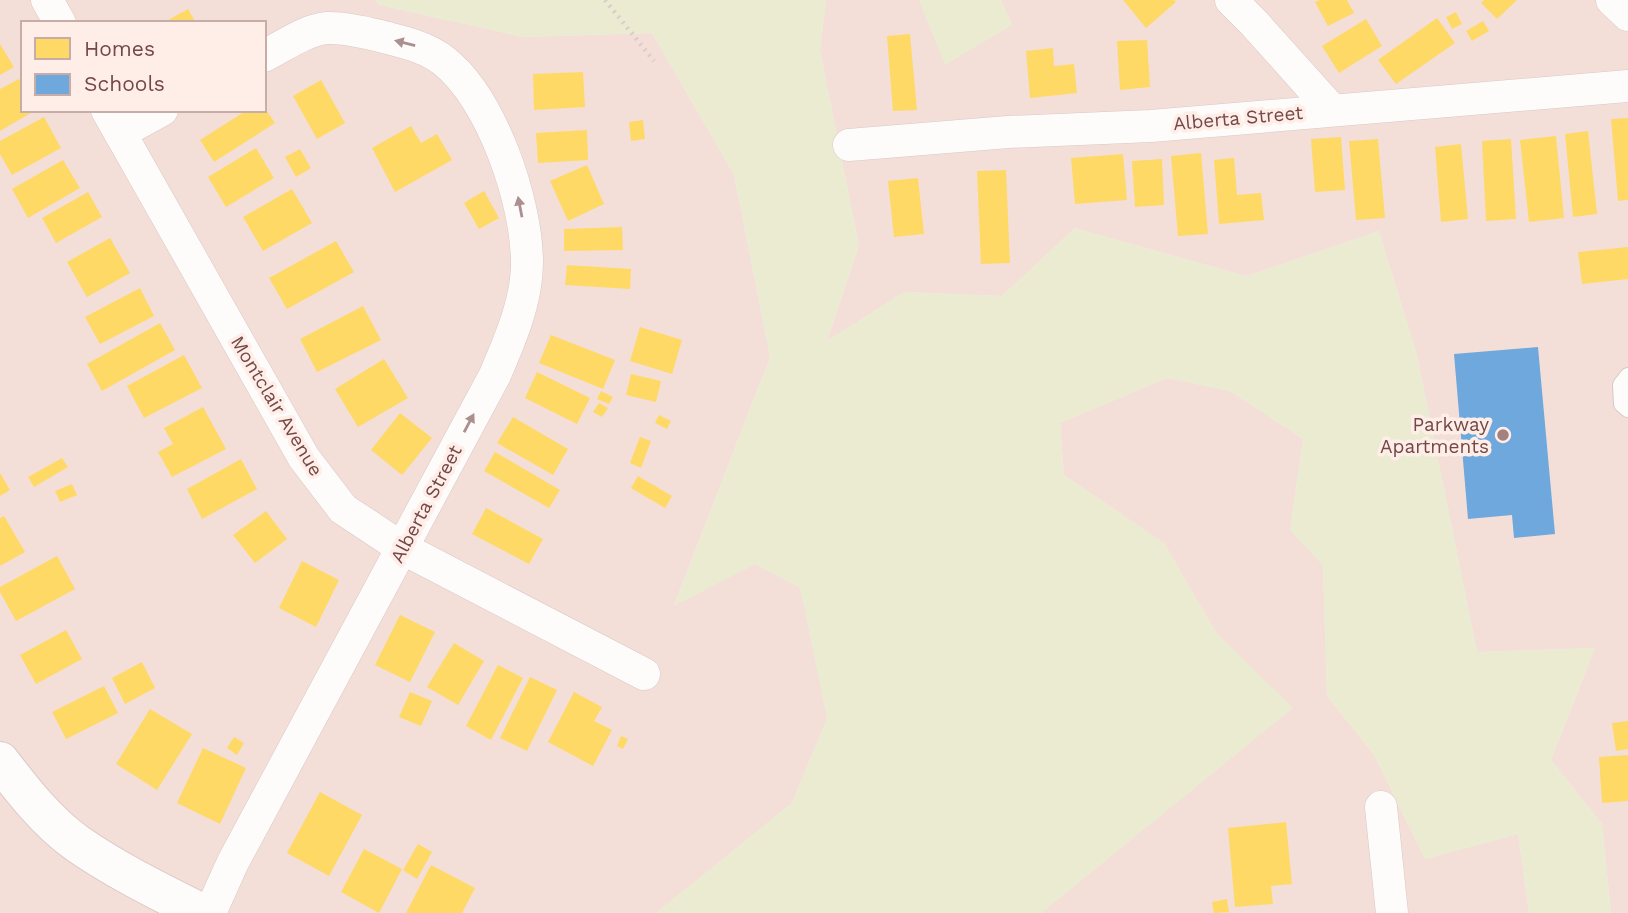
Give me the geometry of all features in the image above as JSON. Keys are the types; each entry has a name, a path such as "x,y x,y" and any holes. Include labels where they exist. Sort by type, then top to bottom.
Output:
{"main road":[{"path":"0,761 31,802 77,843 142,883 202,913"}],"street":[{"path":"47,0 59,21"},
{"path":"1231,0 1331,110"},
{"path":"1612,0 1628,15"},
{"name":"Alberta Street","path":"210,913 233,862 495,375 522,299 527,264 521,204 491,123 463,78 442,59 419,46 328,28 305,34 266,55"},
{"name":"Alberta Street","path":"849,145 1008,132 1151,126 1628,86"},
{"path":"113,121 153,112"},
{"name":"Montclair Avenue","path":"113,121 304,458 343,509 402,548 644,674"},
{"path":"1381,807 1392,913"}],"lane":[{"path":"1628,376 1622,385 1622,404 1628,409"}],"path":[{"path":"606,0 654,61"}],"shaded area":[{"path":"0,0 376,0 379,5 523,37 652,33 734,175 770,357 674,605 755,564 801,588 827,718 792,803 656,913 0,913"},
{"path":"826,0 919,0 945,64 1012,25 1001,0 1628,0 1628,913 1611,913 1602,824 1551,760 1595,648 1477,652 1417,355 1379,231 1246,276 1075,228 1002,296 904,292 827,341 859,246 820,50"},
{"path":"1167,378 1230,391 1303,439 1290,530 1323,565 1327,696 1374,755 1425,859 1518,834 1529,913 1041,913 1292,708 1217,634 1164,543 1064,475 1060,423"}],"green space":[{"path":"376,0 826,0 820,50 859,246 827,341 904,292 1002,296 1075,228 1246,276 1379,231 1417,355 1477,652 1595,648 1551,760 1602,824 1611,913 1529,913 1518,834 1425,859 1374,755 1327,696 1323,565 1290,530 1303,439 1230,391 1167,378 1060,423 1064,475 1164,543 1217,634 1293,708 1041,913 656,913 792,803 827,718 800,588 755,564 674,606 770,357 734,175 652,33 523,37 379,5"},
{"path":"919,0 1001,0 1012,25 945,65"}],"building: Homes":[{"path":"1123,0 1174,0 1176,2 1146,28"},
{"path":"1347,0 1354,13 1328,26 1315,2"},
{"path":"1484,0 1517,0 1497,19 1481,3"},
{"path":"188,9 195,21 167,21"},
{"path":"1456,12 1462,24 1452,29 1446,17"},
{"path":"1437,18 1455,43 1396,84 1378,60"},
{"path":"1366,19 1382,46 1339,73 1322,46"},
{"path":"1483,21 1489,31 1472,41 1466,31"},
{"path":"910,34 917,110 893,111 887,36"},
{"path":"1147,40 1150,87 1120,90 1117,41"},
{"path":"0,44 14,67 0,75"},
{"path":"1053,48 1054,66 1074,64 1077,93 1030,98 1026,51"},
{"path":"583,72 585,107 534,110 533,74"},
{"path":"19,79 21,112 33,112 0,131 0,89"},
{"path":"321,80 345,123 317,139 293,96"},
{"path":"266,110 275,123 214,162 200,140 244,112"},
{"path":"44,117 61,148 12,175 0,154 0,141"},
{"path":"1628,118 1628,200 1618,201 1611,119"},
{"path":"643,120 645,139 631,141 629,122"},
{"path":"411,126 421,143 437,134 452,160 395,192 372,148"},
{"path":"587,130 588,160 538,163 536,133"},
{"path":"1588,131 1597,214 1573,217 1565,134"},
{"path":"1556,136 1564,218 1529,222 1520,140"},
{"path":"1341,137 1345,190 1315,192 1311,139"},
{"path":"1378,139 1385,218 1356,220 1349,141"},
{"path":"1511,139 1516,219 1486,221 1482,141"},
{"path":"1461,144 1468,219 1441,222 1435,147"},
{"path":"256,148 274,178 226,207 208,177"},
{"path":"300,149 311,168 296,177 285,157"},
{"path":"1201,153 1208,234 1178,236 1171,156"},
{"path":"1123,154 1127,200 1075,204 1071,158"},
{"path":"1234,158 1237,195 1261,193 1264,220 1219,224 1214,160"},
{"path":"1162,159 1164,205 1135,207 1132,161"},
{"path":"63,160 80,188 28,218 12,189"},
{"path":"587,165 604,204 568,221 550,181"},
{"path":"1006,170 1010,263 981,264 977,171"},
{"path":"918,178 924,234 894,237 888,181"},
{"path":"292,189 312,223 263,251 243,217"},
{"path":"484,191 499,218 479,229 464,203"},
{"path":"88,192 102,217 56,243 42,218"},
{"path":"622,227 623,250 564,251 564,229"},
{"path":"110,238 130,273 87,297 67,262"},
{"path":"336,241 354,272 287,309 269,278"},
{"path":"1628,247 1628,279 1582,284 1578,252"},
{"path":"567,265 631,269 630,289 565,285"},
{"path":"140,288 154,316 100,344 85,317"},
{"path":"363,306 381,340 317,372 300,339"},
{"path":"160,323 175,350 102,391 87,364"},
{"path":"640,327 682,340 672,374 630,361"},
{"path":"551,335 615,360 603,389 539,363"},
{"path":"184,355 202,388 144,418 127,386"},
{"path":"384,359 408,398 358,427 335,389"},
{"path":"537,372 590,398 577,424 525,398"},
{"path":"631,374 661,381 656,402 626,395"},
{"path":"601,391 613,397 609,404 597,399"},
{"path":"599,403 608,408 602,417 593,412"},
{"path":"203,407 226,449 172,477 158,452 173,444 164,428"},
{"path":"400,413 432,438 402,475 371,450"},
{"path":"659,415 671,421 667,429 655,423"},
{"path":"513,417 568,449 553,475 497,443"},
{"path":"640,437 651,441 641,468 630,463"},
{"path":"495,452 560,490 549,508 484,471"},
{"path":"62,458 68,467 34,487 28,477"},
{"path":"241,459 257,489 202,519 187,489"},
{"path":"0,473 10,490 0,496"},
{"path":"638,476 672,496 665,508 631,488"},
{"path":"72,484 77,495 60,502 55,491"},
{"path":"486,508 543,539 529,564 472,534"},
{"path":"266,511 287,539 255,563 233,535"},
{"path":"4,516 25,552 0,566 0,518"},
{"path":"57,556 75,589 16,621 0,592 0,587"},
{"path":"302,561 339,580 316,627 279,608"},
{"path":"400,615 435,632 410,682 375,665"},
{"path":"66,630 82,659 36,684 20,655"},
{"path":"454,643 484,661 458,705 427,687"},
{"path":"142,662 155,688 125,704 112,678"},
{"path":"498,665 523,678 491,740 466,726"},
{"path":"530,677 557,690 527,751 500,738"},
{"path":"104,686 118,713 66,739 52,712"},
{"path":"410,692 432,701 421,726 399,717"},
{"path":"574,692 602,707 594,721 612,730 593,766 548,742"},
{"path":"150,709 192,734 157,790 116,764"},
{"path":"1628,721 1628,749 1616,751 1612,723"},
{"path":"621,736 628,739 623,749 617,746"},
{"path":"234,737 244,743 237,755 227,748"},
{"path":"203,748 246,768 220,824 177,803"},
{"path":"1628,755 1628,801 1602,803 1599,757"},
{"path":"320,792 362,815 329,876 287,853"},
{"path":"1286,822 1292,884 1271,886 1273,904 1235,907 1228,828"},
{"path":"418,844 432,852 417,879 403,870"},
{"path":"364,849 402,869 379,913 341,892"},
{"path":"431,865 475,888 462,913 406,913"},
{"path":"1227,899 1229,912 1214,913 1212,902"}],"building: Schools":[{"name":"Parkway Apartments","path":"1538,347 1555,534 1514,538 1512,515 1468,519 1454,354"}],"place":[{"name":"Parkway Apartments","path":"1503,435"}]}
